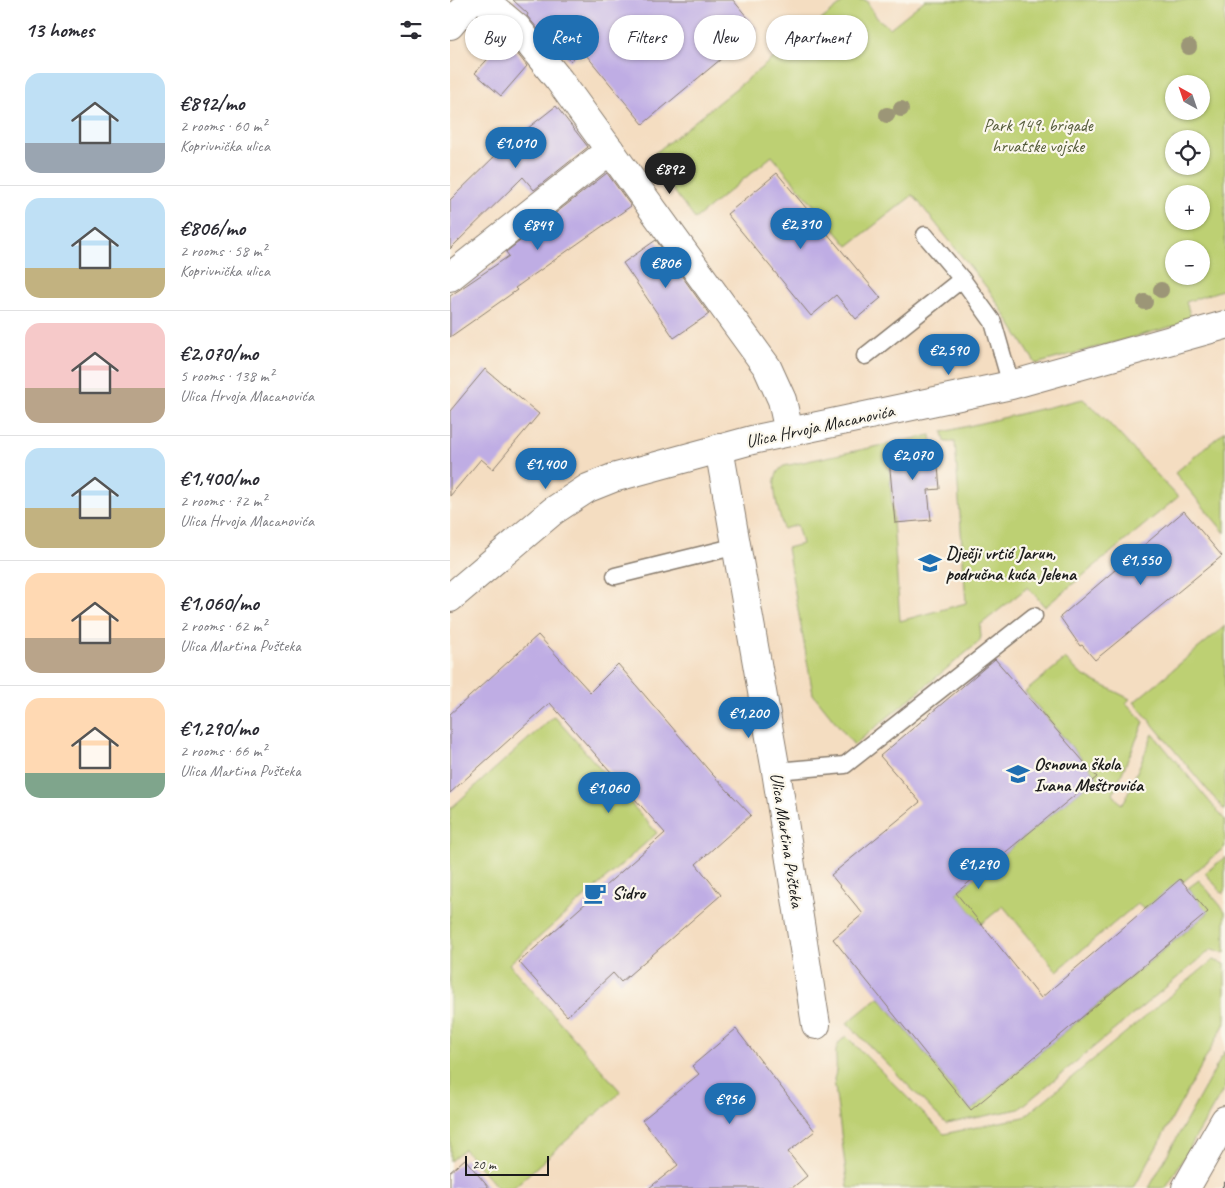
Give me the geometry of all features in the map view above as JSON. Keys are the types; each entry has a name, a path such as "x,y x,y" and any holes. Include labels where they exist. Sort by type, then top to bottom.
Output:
{"street":[{"path":"450,25 471,0"},
{"path":"484,0 517,28 559,80 767,367 782,400 789,432"},
{"path":"450,277 610,150"},
{"name":"Ulica Hrvoja Macanovića","path":"450,598 553,511 588,488 645,469 719,448 1011,385 1225,325"},
{"name":"Ulica Martina Pušteka","path":"719,448 776,771 816,1025"},
{"path":"1186,1188 1225,1120"}],"lane":[{"path":"925,235 962,279 993,322 1011,385"},
{"path":"865,356 962,279"},
{"path":"614,576 737,546"},
{"path":"776,771 845,765 1034,616"}],"green space":[{"name":"Park 149. brigade hrvatske vojske","path":"846,0 866,0 877,18 890,28 925,0 1225,0 1225,289 1186,302 1192,321 1036,364 991,293 913,195 848,246 772,156 695,219 649,158 771,60 868,60 868,15 827,15"},
{"path":"1083,399 1104,418 1178,497 1045,607 1028,587 980,625 981,637 979,642 854,745 813,694 787,548 802,544 797,525 783,529 775,495 775,478 778,471 784,466 931,435 932,443 888,448 900,621 966,603 955,442 945,442 943,432"},
{"path":"1225,431 1225,533 1175,473"},
{"path":"1225,626 1225,811 1134,702"},
{"path":"1065,659 1082,675 1130,699 1126,703 1144,722 1113,794 1121,804 1125,800 1153,734 1225,820 1225,847 1183,882 1180,880 1144,910 1138,903 1057,971 1003,906 981,924 956,893 1097,777 1025,692"},
{"path":"554,716 657,833 509,964 621,1092 513,1188 498,1188 464,1149 450,1161 450,809"},
{"path":"1225,857 1225,888 1223,894 1205,873"},
{"path":"1199,880 1225,911 1225,953 1212,949 1019,1109 946,1124 847,1023 879,997 971,1110 1208,913 1188,888"},
{"path":"1213,960 1225,964 1225,1023 1134,1188 848,1188 834,1079 836,1072 836,1050 846,1036 944,1134 1024,1117"},
{"path":"1225,1051 1225,1087 1166,1188 1149,1188"}],"building":[{"path":"513,0 733,0 745,15 694,15 694,60 720,60 643,124 590,60 599,60 599,15 533,15 533,23 527,16 528,14"},
{"path":"487,60 522,60 527,66 501,96 475,73"},
{"path":"556,106 588,147 534,190 523,177 450,249 450,200 504,147"},
{"path":"607,173 631,206 515,288 517,290 450,337 450,296 509,256 506,252"},
{"path":"777,173 881,298 856,319 836,295 811,316 727,214"},
{"path":"656,240 709,314 674,338 623,263"},
{"path":"485,369 539,414 493,469 481,459 450,496 450,411"},
{"path":"936,443 940,489 928,490 931,520 895,523 888,448"},
{"path":"1184,511 1222,556 1095,660 1082,645 1080,646 1060,617"},
{"path":"538,635 590,692 618,664 712,774 751,815 696,864 721,895 621,982 613,973 567,1016 519,962 665,833 550,703 450,793 450,714"},
{"path":"995,659 1097,777 956,893 1041,998 1180,879 1208,912 971,1110 833,939 863,914 831,875 920,802 880,756"},
{"path":"736,1029 815,1131 788,1152 807,1176 792,1188 649,1188 678,1165 642,1120 699,1074 692,1066"},
{"path":"465,1159 489,1188 450,1188 450,1172"}],"tram line":[{"path":"1222,1188 1225,1182"}],"place":[{"name":"Dječji vrtić Jarun, područna kuća Jelena","path":"930,563"},
{"name":"Osnovna škola Ivana Meštrovića","path":"1018,774"},
{"name":"Sidro","path":"595,893"}]}
